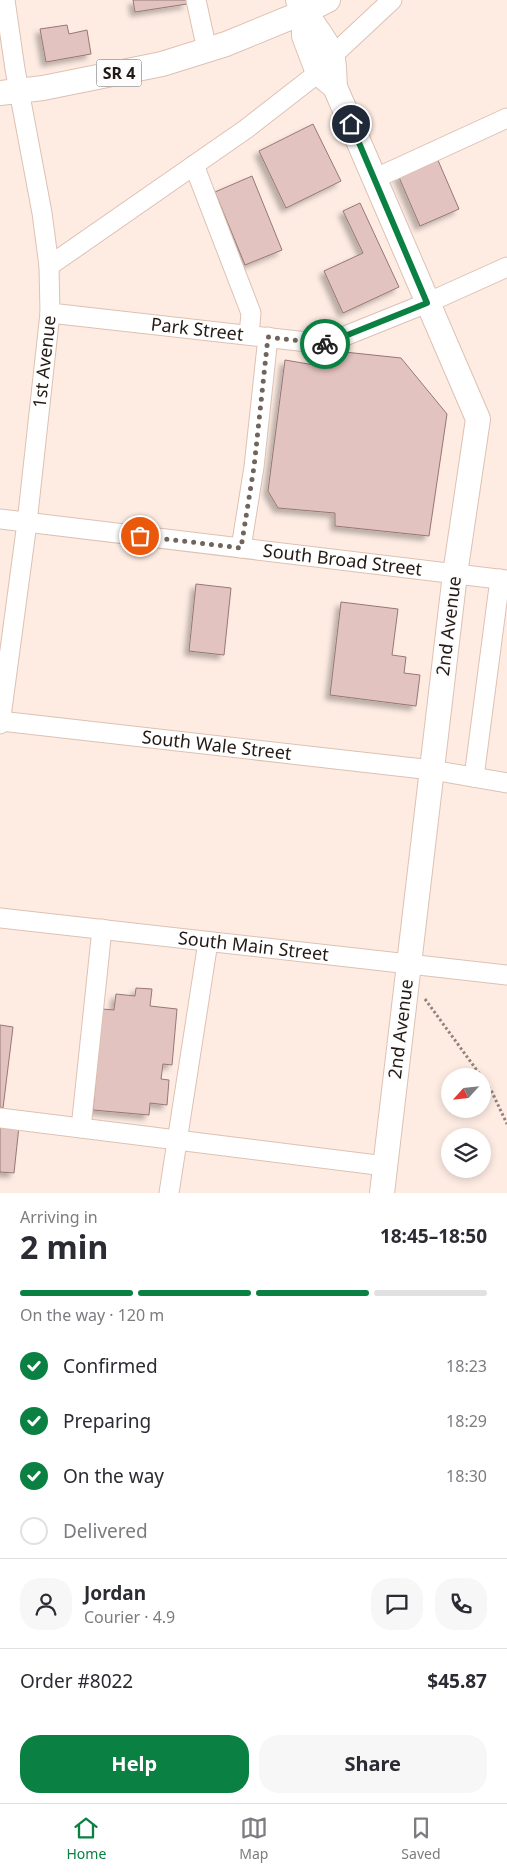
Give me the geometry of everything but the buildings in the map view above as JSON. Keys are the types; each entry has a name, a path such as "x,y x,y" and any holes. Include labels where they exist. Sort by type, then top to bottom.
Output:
{"main road":[{"name":"SR 4","path":"10,91 43,88 162,64 226,44 301,6 328,0"},
{"name":"2nd Avenue","path":"301,6 304,36 328,72 478,419 455,574 382,1193"}],"street":[{"name":"1st Avenue","path":"0,722 26,522 50,312 49,266 42,213 10,91 4,0"},
{"path":"196,0 207,50"},
{"path":"49,266 328,72 392,0"},
{"path":"374,178 507,118"},
{"path":"194,166 251,313 249,335"},
{"name":"Park Street","path":"50,312 325,344 427,303 507,267"},
{"path":"241,548 254,467 268,337"},
{"name":"South Broad Street","path":"0,519 503,579"},
{"path":"474,777 503,579"},
{"name":"South Wale Street","path":"0,722 432,770 507,783"},
{"name":"South Main Street","path":"0,918 507,975"},
{"path":"81,1128 102,929"},
{"path":"169,1193 208,942"},
{"path":"486,972 507,963"},
{"path":"0,1118 385,1166"}],"path":[{"path":"425,998 476,1068"},
{"path":"491,1090 506,1118 507,1124"}],"way so far":[{"path":"140,536 241,548 254,467 268,337 325,344"}],"route":[{"path":"325,344 427,303 351,124"}]}
